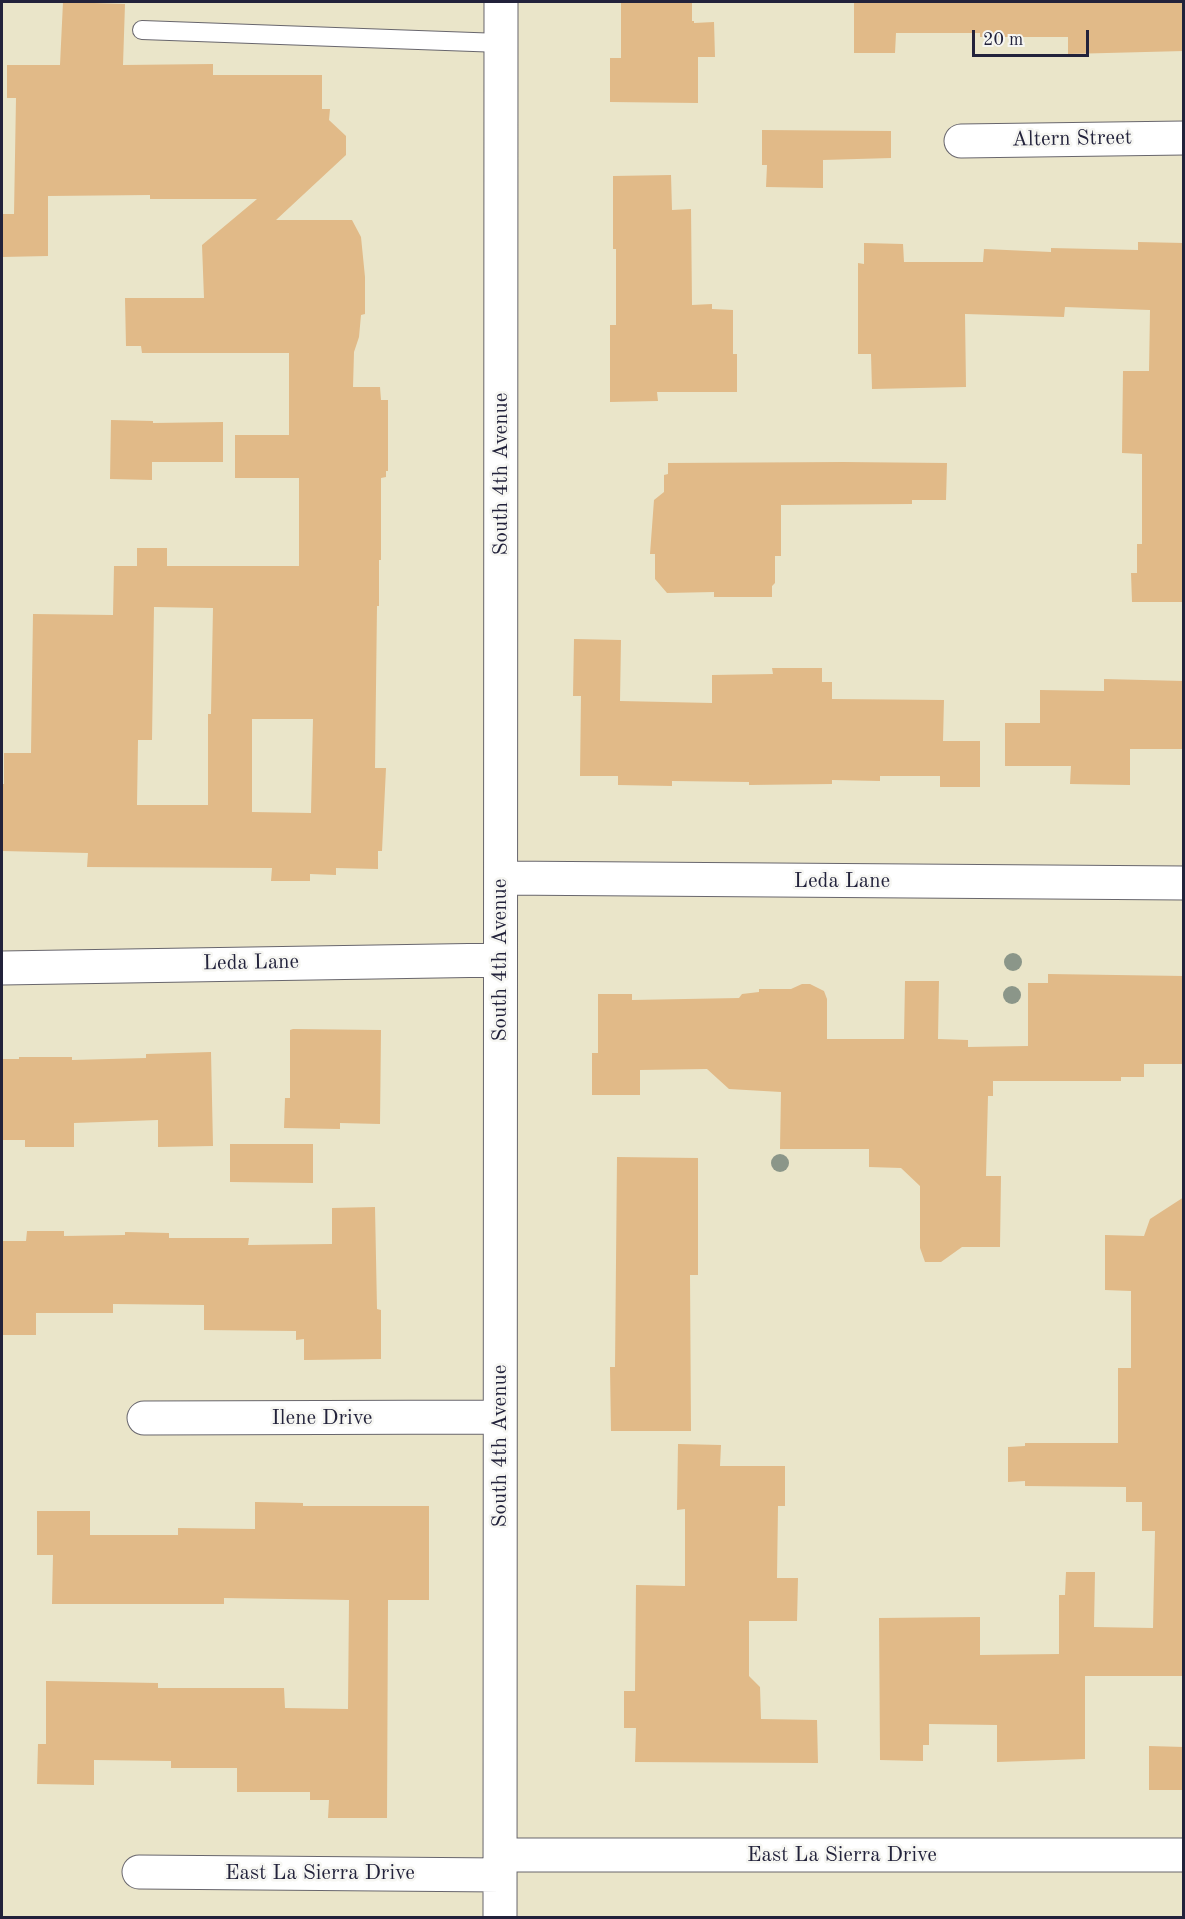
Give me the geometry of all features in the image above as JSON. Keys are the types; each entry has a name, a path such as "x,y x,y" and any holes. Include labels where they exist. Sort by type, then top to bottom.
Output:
{"street":[{"name":"South 4th Avenue","path":"500,1917 501,2"},
{"name":"Altern Street","path":"961,141 1184,138"},
{"name":"Leda Lane","path":"501,878 1184,883"},
{"name":"Leda Lane","path":"2,968 500,960"},
{"name":"Ilene Drive","path":"144,1418 500,1417"},
{"name":"East La Sierra Drive","path":"139,1872 1184,1855"}],"lane":[{"path":"142,30 501,43"}],"building":[{"path":"63,2 125,4 123,65 213,64 213,75 322,75 322,109 330,109 329,120 346,136 346,155 276,220 352,220 361,237 365,277 365,314 361,315 359,337 354,352 353,387 380,387 381,400 388,400 388,471 386,471 386,477 381,478 381,560 379,560 379,606 377,606 375,768 386,768 382,851 378,851 378,869 336,868 336,875 310,874 310,881 271,881 272,868 87,867 88,853 2,851 4,753 31,753 33,614 113,615 114,566 137,566 137,548 167,548 167,566 299,566 299,478 235,478 235,435 289,435 289,353 142,353 141,346 126,346 125,298 204,298 202,245 257,199 150,199 150,195 48,196 48,256 2,257 2,214 14,214 16,98 7,98 7,65 60,65","holes":["154,607 213,608 211,714 208,714 208,805 137,805 138,740 152,740","252,719 313,719 311,813 252,812"]},
{"path":"621,2 692,2 692,21 694,23 714,22 715,57 698,57 698,103 610,102 610,58 621,58"},
{"path":"854,2 1184,2 1184,51 1068,54 1068,37 980,37 980,33 896,33 895,53 854,53"},
{"path":"762,130 891,131 891,158 823,160 823,188 766,187 767,165 762,165"},
{"path":"671,175 672,210 691,209 692,305 712,304 712,309 733,310 733,354 737,354 737,392 657,392 658,401 610,402 610,325 616,325 613,176"},
{"path":"1138,242 1184,243 1184,602 1132,602 1131,573 1137,573 1137,544 1142,544 1142,454 1122,453 1123,371 1149,371 1150,310 1065,307 1064,317 965,314 966,387 872,389 871,354 858,354 858,263 864,264 864,243 903,244 904,262 983,262 984,249 1051,252 1051,248 1138,250"},
{"path":"111,420 153,421 153,423 223,422 223,462 152,462 152,480 110,479"},
{"path":"668,463 947,463 946,500 912,500 912,504 781,505 781,556 775,556 775,583 772,586 772,597 714,597 714,592 667,593 655,579 655,554 650,554 654,500 664,492 664,475 668,474"},
{"path":"574,639 621,640 620,701 712,703 712,675 773,674 772,668 822,668 822,682 832,682 832,699 944,700 943,741 980,741 980,787 940,787 940,776 880,776 880,781 832,780 832,784 749,785 749,782 672,781 672,786 618,785 618,776 580,776 581,696 573,696"},
{"path":"1104,679 1184,681 1184,749 1130,749 1130,785 1070,784 1071,766 1005,766 1005,723 1040,723 1040,690 1104,691"},
{"path":"1048,974 1184,976 1184,1064 1144,1064 1144,1077 1121,1077 1121,1081 993,1081 993,1096 988,1096 986,1176 1001,1176 1000,1247 962,1247 941,1262 925,1262 920,1248 920,1186 901,1168 869,1167 869,1149 780,1149 781,1092 729,1089 707,1069 640,1070 640,1095 592,1095 592,1053 598,1053 598,994 632,994 632,1000 739,998 742,994 759,992 759,989 791,989 802,984 810,984 824,991 827,999 827,1039 904,1039 905,981 939,981 938,1039 968,1040 968,1047 1028,1046 1028,983 1048,983"},
{"path":"290,1030 381,1030 380,1124 340,1123 340,1129 284,1128 285,1098 290,1098"},
{"path":"211,1052 213,1146 158,1147 158,1120 74,1123 74,1147 25,1147 25,1140 2,1140 2,1059 19,1059 19,1057 72,1057 72,1060 146,1058 146,1054"},
{"path":"230,1144 313,1144 313,1183 230,1182"},
{"path":"617,1157 698,1158 698,1275 690,1275 691,1431 611,1431 610,1367 615,1367"},
{"path":"1184,1197 1184,1676 1085,1676 1085,1759 997,1762 997,1725 929,1724 929,1745 923,1745 923,1761 880,1760 879,1618 980,1617 980,1655 1059,1654 1059,1595 1065,1595 1066,1572 1095,1572 1094,1627 1153,1628 1155,1531 1142,1531 1142,1502 1126,1502 1126,1487 1025,1486 1025,1481 1008,1482 1008,1447 1025,1446 1025,1443 1118,1443 1118,1368 1131,1368 1131,1291 1105,1290 1105,1235 1144,1236 1150,1219"},
{"path":"375,1207 377,1309 381,1310 381,1359 304,1360 304,1339 296,1340 296,1331 204,1330 204,1305 113,1304 113,1313 36,1313 36,1335 2,1335 2,1241 26,1241 27,1231 64,1231 64,1236 125,1235 125,1232 169,1233 169,1238 249,1238 248,1245 332,1244 332,1208"},
{"path":"678,1444 721,1445 720,1466 785,1466 785,1506 778,1506 777,1578 798,1578 797,1621 749,1621 749,1676 760,1687 761,1719 817,1720 818,1763 635,1762 636,1728 624,1728 624,1691 635,1691 636,1585 685,1586 685,1509 677,1510"},
{"path":"255,1502 303,1503 303,1506 429,1506 429,1600 388,1600 387,1818 328,1818 329,1800 310,1800 310,1792 237,1792 237,1768 171,1768 171,1761 94,1760 94,1785 37,1784 38,1744 46,1744 46,1681 158,1683 158,1688 284,1688 285,1708 348,1709 349,1600 224,1598 224,1604 52,1604 53,1555 37,1555 37,1511 90,1511 90,1535 178,1535 178,1528 255,1529"},
{"path":"1149,1746 1184,1747 1184,1790 1149,1790"}]}
